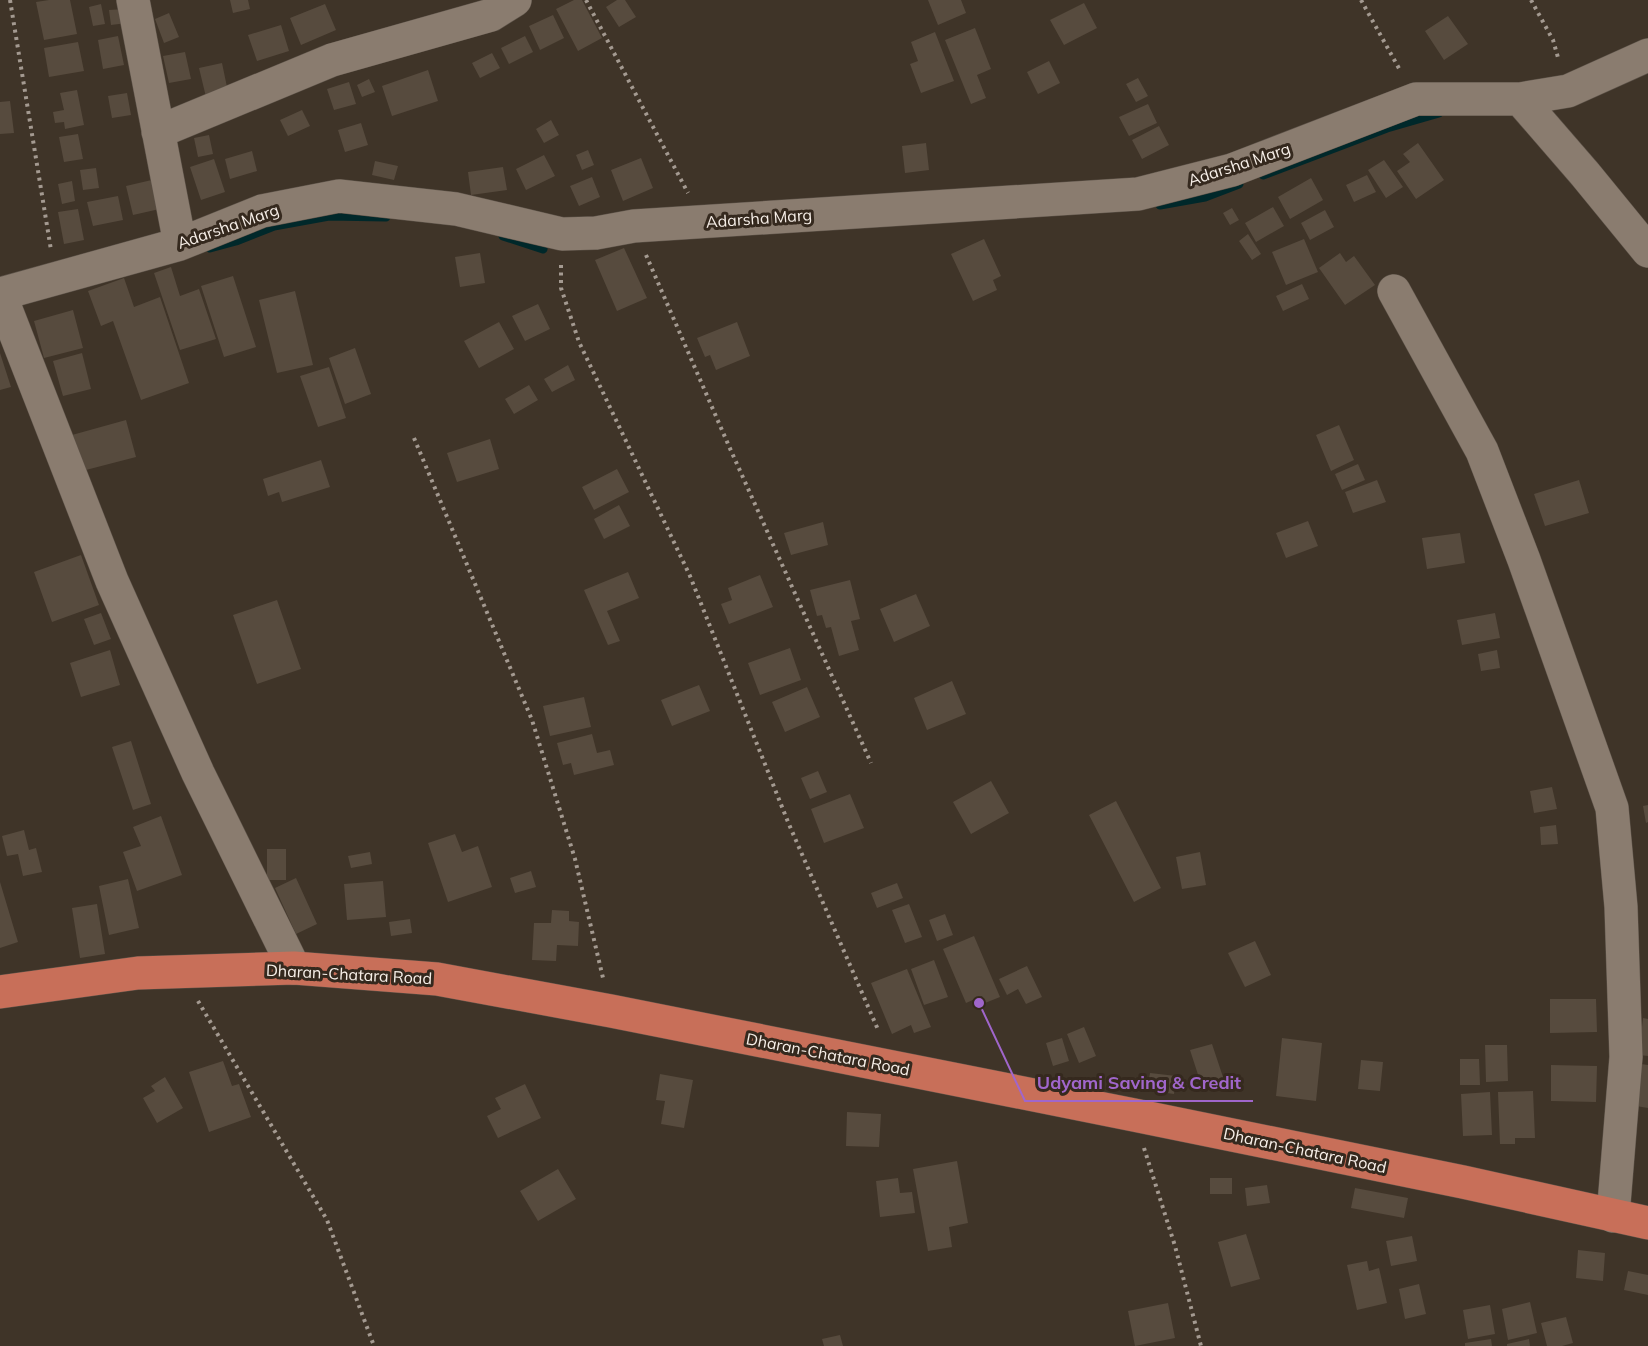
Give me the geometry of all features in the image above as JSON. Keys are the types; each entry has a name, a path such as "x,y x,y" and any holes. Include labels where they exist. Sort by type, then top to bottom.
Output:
{"main road":[{"name":"Dharan-Chatara Road","path":"0,992 138,973 294,968 437,979 611,1011 1134,1115 1463,1182 1648,1223"}],"street":[{"path":"133,0 180,244"},
{"path":"158,132 332,60 490,15 515,0"},
{"name":"Adarsha Marg","path":"0,294 180,244 262,211 339,196 456,209 562,234 596,233 634,226 1138,194 1232,170 1416,99 1520,99 1568,91 1648,55"},
{"path":"1520,99 1648,251"},
{"path":"1394,291 1482,451 1524,560 1612,808 1620,908 1626,1057 1613,1216"},
{"path":"0,294 112,581 198,772 294,968"}],"path":[{"path":"10,0 56,280"},
{"path":"586,0 703,222"},
{"path":"1361,0 1416,99"},
{"path":"1531,0 1553,40 1568,91"},
{"path":"634,226 728,444 871,763"},
{"path":"562,234 561,288 579,342 690,576 788,822 894,1068"},
{"path":"414,438 532,720 575,860 611,1011"},
{"path":"181,972 327,1220 374,1346"},
{"path":"1134,1115 1175,1246 1201,1346"}],"building":[{"path":"70,0 77,34 44,40 36,2"},
{"path":"230,0 248,0 250,9 233,13"},
{"path":"574,0 582,0 602,38 578,51 556,9"},
{"path":"617,0 625,0 636,17 619,27 606,7"},
{"path":"928,0 961,0 966,13 938,25"},
{"path":"1084,3 1097,28 1064,45 1050,20"},
{"path":"101,4 105,24 93,26 89,7"},
{"path":"325,4 336,30 301,45 290,18"},
{"path":"125,9 127,23 111,25 109,10"},
{"path":"169,13 179,37 164,43 155,19"},
{"path":"553,15 564,38 540,50 529,26"},
{"path":"1448,16 1468,44 1444,60 1425,31"},
{"path":"281,25 289,51 257,61 248,35"},
{"path":"975,28 991,69 977,75 986,98 971,104 945,40"},
{"path":"935,32 954,81 921,93 910,64 918,61 911,42"},
{"path":"118,36 124,65 103,69 98,40"},
{"path":"525,36 533,52 509,64 501,48"},
{"path":"78,42 84,71 49,77 44,48"},
{"path":"185,52 191,79 169,83 163,56"},
{"path":"492,53 500,68 480,78 472,63"},
{"path":"1049,61 1060,83 1038,94 1027,72"},
{"path":"222,63 228,92 206,97 199,68"},
{"path":"428,70 438,101 392,116 382,86"},
{"path":"1138,78 1148,96 1136,102 1126,84"},
{"path":"369,79 375,92 362,97 357,85"},
{"path":"349,82 356,104 334,110 327,89"},
{"path":"77,90 84,125 65,129 64,122 55,123 53,112 64,110 60,93"},
{"path":"127,93 131,115 112,118 108,96"},
{"path":"10,101 14,133 0,134 0,102"},
{"path":"1148,104 1157,123 1129,136 1119,117"},
{"path":"302,110 310,126 288,136 280,120"},
{"path":"551,120 559,135 544,143 536,129"},
{"path":"361,123 368,145 345,152 338,130"},
{"path":"1159,126 1169,145 1142,159 1132,140"},
{"path":"78,134 83,159 64,162 59,137"},
{"path":"209,135 213,154 198,157 194,138"},
{"path":"926,143 929,170 905,173 902,146"},
{"path":"1418,143 1444,180 1416,199 1397,171 1410,162 1403,154"},
{"path":"588,150 594,165 582,170 576,155"},
{"path":"252,151 257,171 230,179 225,159"},
{"path":"544,155 555,176 526,190 516,169"},
{"path":"641,158 653,188 623,201 611,170"},
{"path":"214,159 225,192 201,200 190,167"},
{"path":"1384,160 1403,187 1386,198 1368,170"},
{"path":"375,161 398,166 394,180 372,175"},
{"path":"503,167 507,190 471,195 468,172"},
{"path":"96,168 99,188 83,190 80,170"},
{"path":"1367,175 1376,192 1354,202 1346,185"},
{"path":"592,177 600,197 579,206 570,186"},
{"path":"1311,178 1323,200 1290,219 1278,197"},
{"path":"156,179 164,208 133,215 126,186"},
{"path":"72,181 75,201 62,204 58,184"},
{"path":"118,196 123,220 93,226 87,202"},
{"path":"1273,207 1284,226 1256,242 1245,223"},
{"path":"1232,208 1239,220 1230,225 1223,213"},
{"path":"78,209 84,240 64,244 58,212"},
{"path":"1325,210 1334,227 1310,240 1301,223"},
{"path":"1248,234 1261,254 1252,260 1239,241"},
{"path":"984,239 1001,276 993,280 997,290 973,301 951,254"},
{"path":"1304,239 1318,272 1286,285 1272,252"},
{"path":"624,248 647,298 617,311 595,260"},
{"path":"480,253 485,283 460,287 455,257"},
{"path":"1340,253 1346,262 1354,256 1375,285 1345,305 1319,268"},
{"path":"171,267 180,296 199,289 216,339 180,350 154,273"},
{"path":"233,276 256,347 224,357 201,286"},
{"path":"124,278 134,307 160,297 189,383 141,400 113,321 101,326 88,291"},
{"path":"1302,284 1309,299 1283,311 1276,296"},
{"path":"295,291 313,365 277,373 259,300"},
{"path":"538,304 550,329 525,341 512,316"},
{"path":"73,310 83,348 44,358 34,321"},
{"path":"499,322 514,349 479,368 464,341"},
{"path":"737,322 750,356 716,370 710,355 705,357 697,338"},
{"path":"355,348 371,394 345,404 329,358"},
{"path":"0,353 11,387 0,390"},
{"path":"82,353 91,389 63,396 53,361"},
{"path":"568,365 575,380 552,392 544,379"},
{"path":"329,367 346,418 318,427 300,376"},
{"path":"529,385 538,400 514,414 505,399"},
{"path":"126,420 136,457 82,471 72,435"},
{"path":"1339,425 1354,460 1331,471 1316,435"},
{"path":"490,439 499,469 457,482 447,453"},
{"path":"321,460 330,487 282,502 279,492 268,496 263,479"},
{"path":"1358,464 1365,480 1342,490 1335,474"},
{"path":"617,469 629,492 594,510 582,487"},
{"path":"1377,480 1386,502 1353,513 1345,492"},
{"path":"1579,480 1589,513 1545,526 1534,494"},
{"path":"619,505 630,526 604,539 594,519"},
{"path":"1308,521 1318,546 1286,558 1276,533"},
{"path":"823,522 828,545 791,555 784,533"},
{"path":"1460,533 1465,563 1427,569 1422,538"},
{"path":"81,555 99,605 52,622 34,572"},
{"path":"628,572 639,598 607,611 620,641 608,645 584,590"},
{"path":"760,575 773,607 729,624 721,604 732,600 728,588"},
{"path":"850,580 860,619 851,621 859,650 839,656 831,627 826,628 822,615 817,616 810,590"},
{"path":"916,594 930,626 894,642 880,609"},
{"path":"277,600 301,669 257,684 233,615"},
{"path":"101,613 111,639 94,645 84,619"},
{"path":"1495,613 1500,638 1462,645 1457,620"},
{"path":"790,648 801,680 760,695 748,663"},
{"path":"110,650 120,685 81,697 70,663"},
{"path":"1497,650 1500,668 1481,671 1478,654"},
{"path":"952,681 966,714 927,730 914,698"},
{"path":"699,685 710,711 672,726 661,700"},
{"path":"807,687 820,717 785,732 772,702"},
{"path":"584,697 591,727 550,736 543,706"},
{"path":"592,734 597,753 610,750 614,765 574,775 571,763 563,765 557,743"},
{"path":"131,741 151,804 133,810 112,747"},
{"path":"818,771 827,792 810,799 801,778"},
{"path":"991,781 1009,813 971,834 953,802"},
{"path":"1552,787 1557,809 1534,813 1530,791"},
{"path":"850,794 864,828 824,843 811,809"},
{"path":"1116,801 1161,888 1134,902 1089,815"},
{"path":"1648,805 1648,822 1646,823 1643,806"},
{"path":"161,816 182,875 137,891 123,852 141,846 133,827"},
{"path":"1556,825 1558,844 1541,845 1540,827"},
{"path":"24,830 29,850 36,848 42,872 23,876 18,854 7,856 2,836"},
{"path":"455,834 462,852 478,846 492,887 448,902 428,843"},
{"path":"267,849 286,849 286,880 267,880"},
{"path":"370,852 372,864 351,868 348,856"},
{"path":"1200,852 1206,885 1182,889 1176,857"},
{"path":"531,871 536,887 515,893 510,878"},
{"path":"296,878 317,924 296,934 275,888"},
{"path":"128,879 139,928 109,935 99,886"},
{"path":"383,881 386,917 347,920 344,884"},
{"path":"0,882 18,942 0,948"},
{"path":"897,883 903,898 877,908 871,893"},
{"path":"97,904 105,954 80,958 72,908"},
{"path":"909,904 922,937 905,943 892,910"},
{"path":"552,910 569,911 569,921 579,922 578,946 557,945 556,961 532,960 534,923 551,923"},
{"path":"945,914 953,935 937,941 929,920"},
{"path":"410,919 412,933 391,936 389,922"},
{"path":"974,936 1000,997 985,1003 982,996 966,1003 943,949"},
{"path":"1255,941 1271,975 1245,987 1228,953"},
{"path":"934,960 948,997 924,1005 911,969"},
{"path":"1027,966 1042,997 1026,1004 1018,989 1007,995 999,979"},
{"path":"907,969 931,1027 914,1033 911,1025 892,1034 871,983"},
{"path":"1550,999 1596,999 1597,1032 1550,1033"},
{"path":"1643,1018 1648,1019 1648,1056 1639,1055"},
{"path":"1084,1027 1096,1056 1079,1063 1067,1034"},
{"path":"1062,1038 1069,1061 1053,1066 1046,1043"},
{"path":"1282,1038 1322,1043 1316,1101 1276,1096"},
{"path":"1212,1044 1225,1083 1203,1090 1190,1050"},
{"path":"1485,1045 1507,1045 1508,1081 1486,1082"},
{"path":"1460,1059 1479,1059 1480,1085 1460,1085"},
{"path":"1361,1060 1383,1062 1380,1091 1358,1089"},
{"path":"223,1061 232,1086 239,1084 251,1117 209,1132 189,1072"},
{"path":"1641,1064 1648,1065 1648,1108 1636,1106"},
{"path":"1551,1065 1597,1066 1596,1102 1551,1101"},
{"path":"1150,1073 1176,1076 1174,1094 1147,1090"},
{"path":"660,1074 693,1080 684,1128 661,1124 665,1101 656,1100"},
{"path":"165,1077 183,1108 157,1123 143,1098 155,1091 151,1086"},
{"path":"525,1084 541,1118 498,1138 487,1116 501,1109 495,1098"},
{"path":"1533,1091 1535,1138 1515,1138 1515,1144 1500,1144 1498,1092"},
{"path":"1490,1092 1492,1135 1463,1136 1461,1094"},
{"path":"847,1112 881,1114 879,1147 846,1146"},
{"path":"957,1161 968,1223 949,1227 952,1247 928,1251 913,1169"},
{"path":"558,1169 576,1199 538,1221 520,1191"},
{"path":"898,1178 900,1193 912,1192 915,1213 880,1217 876,1181"},
{"path":"1210,1178 1232,1178 1232,1194 1210,1194"},
{"path":"1267,1185 1270,1203 1247,1206 1245,1188"},
{"path":"1355,1188 1408,1198 1404,1218 1351,1208"},
{"path":"1246,1234 1260,1279 1231,1287 1218,1242"},
{"path":"1412,1236 1417,1261 1391,1266 1386,1241"},
{"path":"1578,1250 1605,1253 1603,1281 1576,1278"},
{"path":"1367,1261 1369,1271 1379,1268 1387,1303 1357,1310 1347,1265"},
{"path":"1628,1271 1648,1275 1648,1295 1624,1290"},
{"path":"1419,1284 1426,1314 1405,1319 1399,1289"},
{"path":"1530,1302 1537,1333 1508,1340 1502,1309"},
{"path":"1168,1303 1175,1338 1135,1346 1128,1311"},
{"path":"1490,1305 1495,1334 1468,1339 1463,1310"},
{"path":"1566,1317 1573,1343 1547,1346 1541,1323"},
{"path":"840,1335 843,1346 824,1346 822,1339"},
{"path":"1491,1339 1492,1346 1465,1346 1465,1343"},
{"path":"1529,1339 1530,1346 1507,1346 1507,1344"}],"waterway":[{"path":"1263,175 1387,128 1439,113"},
{"path":"1160,205 1205,197 1239,184"},
{"path":"210,248 236,241 274,226 329,216 386,217"},
{"path":"503,236 543,249"}],"place":[{"name":"Udyami Saving & Credit","path":"979,1003"}]}
